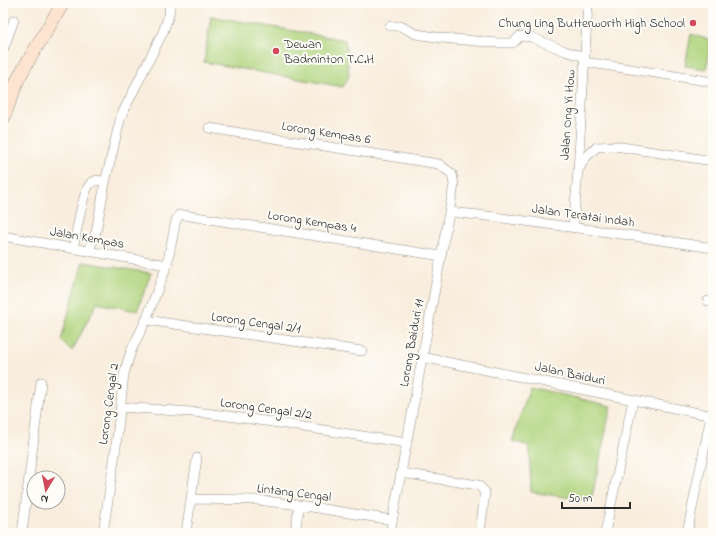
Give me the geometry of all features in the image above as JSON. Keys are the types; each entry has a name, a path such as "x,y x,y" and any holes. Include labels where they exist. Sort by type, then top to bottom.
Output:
{"main road":[{"path":"3,119 18,79 63,3"}],"street":[{"path":"89,251 96,232 105,183 121,116 163,32 169,15 170,3"},
{"name":"Jalan Ong Yi How","path":"573,228 588,3"},
{"path":"3,50 14,20"},
{"path":"390,26 400,26 416,34 422,35 498,43 513,43 520,36 531,37 585,59 713,82"},
{"name":"Lorong Kempas 6","path":"210,128 439,164"},
{"path":"578,171 586,158 597,147 615,146 713,161"},
{"name":"Lorong Baiduri 11","path":"390,533 454,185 452,174 439,164"},
{"path":"73,248 86,192 90,183 101,180 105,183"},
{"name":"Jalan Teratai Indah","path":"449,212 608,232 713,248"},
{"name":"Lorong Kempas 4","path":"179,215 441,256"},
{"name":"Lorong Cengal 2","path":"103,533 116,446 124,374 131,351 146,320 167,265 176,220 179,215"},
{"name":"Jalan Kempas","path":"3,236 167,265"},
{"name":"Lorong Cengal 2/1","path":"146,320 362,351"},
{"name":"Jalan Baiduri","path":"422,357 712,416"},
{"path":"22,533 41,382"},
{"path":"605,533 632,400"},
{"name":"Lorong Cengal 2/2","path":"120,406 205,413 407,443"},
{"path":"687,533 712,416"},
{"path":"186,533 197,458"},
{"path":"401,473 478,485 485,492 480,533"},
{"name":"Lintang Cengal","path":"191,499 257,500 299,505 392,520"},
{"path":"295,533 299,505"}],"green space":[{"name":"Dewan Badminton T.C.H","path":"211,16 345,40 349,76 343,87 204,62"},
{"path":"691,34 712,41 706,69 685,66"},
{"path":"83,262 151,273 137,311 97,303 72,351 61,340"},
{"path":"530,387 611,406 591,501 531,492 529,446 512,441"}],"place":[{"name":"Chung Ling Butterworth High School","path":"693,23"},
{"name":"Dewan Badminton T.C.H","path":"276,51"}]}
